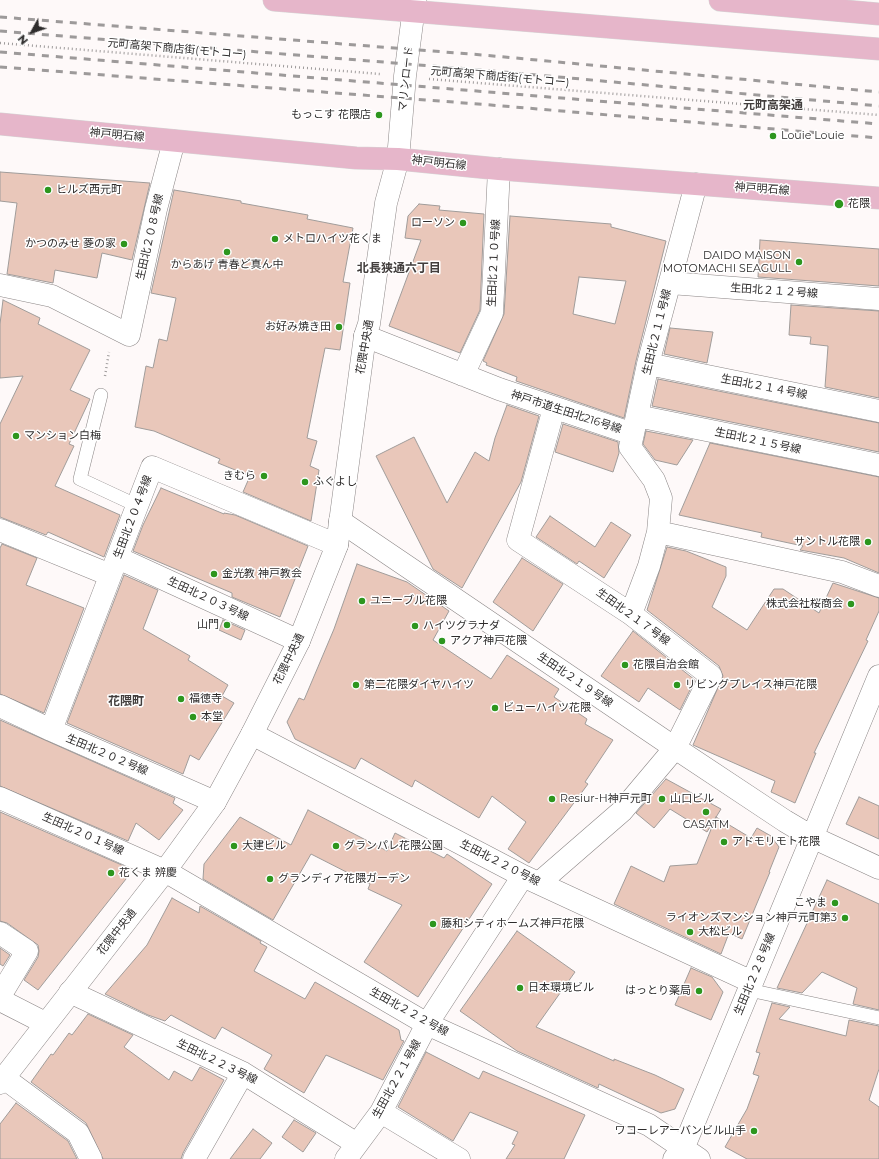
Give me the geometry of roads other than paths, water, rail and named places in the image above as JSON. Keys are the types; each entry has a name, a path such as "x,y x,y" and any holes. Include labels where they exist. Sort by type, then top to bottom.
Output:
{"main road":[{"path":"274,0 414,6 879,49"},
{"path":"720,0 879,14"},
{"name":"神戸明石線","path":"0,124 356,158 398,159 498,169 879,198"}],"street":[{"name":"マリンロード","path":"398,159 405,76 414,6"},
{"name":"生田北２０８号線","path":"0,285 52,296 129,335 156,209 174,141"},
{"name":"花隈中央通","path":"2,1081 45,1023 165,871 215,802 252,734 299,641 337,545 365,336 369,324 386,203 398,159"},
{"name":"生田北２１０号線","path":"464,375 492,313 498,169"},
{"name":"生田北２１１号線","path":"635,425 648,364 696,184"},
{"name":"生田北２１２号線","path":"670,283 879,299"},
{"name":"神戸市道生田北216号線","path":"365,336 499,389 554,408 635,425 630,447 654,480 661,498 658,532 649,566 631,614"},
{"name":"生田北２１４号線","path":"648,364 879,411"},
{"name":"生田北２１７号線","path":"531,880 622,811 675,748 711,676 631,614 518,540 554,408"},
{"name":"生田北２１５号線","path":"635,425 879,465"},
{"name":"生田北２０４号線","path":"51,730 152,467 337,545"},
{"name":"生田北２１９号線","path":"340,521 785,821 812,837 879,868"},
{"name":"生田北２０３号線","path":"0,530 114,566 299,641"},
{"path":"658,532 842,572 879,586"},
{"name":"生田北２２８号線","path":"685,1156 751,986 879,676"},
{"name":"生田北２０２号線","path":"0,706 215,802"},
{"name":"生田北２２０号線","path":"252,734 531,880 751,986"},
{"name":"生田北２０１号線","path":"0,798 165,871"},
{"name":"生田北２２２号線","path":"165,871 427,1024 649,1125 685,1156"},
{"name":"生田北２２１号線","path":"352,1151 381,1112 427,1024 531,880"},
{"path":"0,933 27,951 0,996"},
{"name":"生田北２２３号線","path":"70,992 243,1073 352,1151"},
{"path":"0,1000 45,1023"},
{"path":"194,1159 243,1073"},
{"path":"2,1081 78,1133 91,1159"},
{"path":"381,1112 458,1159"}],"lane":[{"path":"101,395 80,479 138,506"},
{"path":"751,986 879,1018"}],"railway":[{"path":"0,17 483,55 879,92"},
{"path":"0,31 481,70 879,106"},
{"path":"0,52 879,124"},
{"path":"0,67 491,105 879,138"}],"place":[{"name":"もっこす 花隈店","path":"379,115"},
{"name":"Louie Louie","path":"773,136"},
{"name":"ヒルズ西元町","path":"48,190"},
{"name":"花隈","path":"839,204"},
{"name":"ローソン","path":"463,223"},
{"name":"メトロハイツ花くま","path":"275,239"},
{"name":"かつのみせ 菱の家","path":"124,244"},
{"name":"からあげ 青春ど真ん中","path":"227,252"},
{"name":"DAIDO MAISON MOTOMACHI SEAGULL","path":"799,262"},
{"name":"お好み焼き田","path":"339,327"},
{"name":"マンション白梅","path":"16,436"},
{"name":"きむら","path":"264,476"},
{"name":"ふぐよし","path":"305,482"},
{"name":"サントル花隈","path":"868,542"},
{"name":"金光教 神戸教会","path":"214,574"},
{"name":"ユニーブル花隈","path":"362,601"},
{"name":"株式会社桜商会","path":"851,604"},
{"name":"山門","path":"227,625"},
{"name":"ハイツグラナダ","path":"415,626"},
{"name":"アクア神戸花隈","path":"442,641"},
{"name":"花隈自治会館","path":"625,665"},
{"name":"第二花隈ダイヤハイツ","path":"356,685"},
{"name":"リビングプレイス神戸花隈","path":"677,685"},
{"name":"福徳寺","path":"181,699"},
{"name":"ビューハイツ花隈","path":"495,708"},
{"name":"本堂","path":"193,717"},
{"name":"Resiur-H神戸元町","path":"552,799"},
{"name":"山口ビル","path":"662,799"},
{"name":"CASATM","path":"706,812"},
{"name":"アドモリモト花隈","path":"724,842"},
{"name":"大建ビル","path":"234,846"},
{"name":"グランパレ花隈公園","path":"336,846"},
{"name":"花くま 辨慶","path":"111,873"},
{"name":"グランディア花隈ガーデン","path":"270,879"},
{"name":"こやま","path":"835,903"},
{"name":"ライオンズマンション神戸元町第3","path":"845,918"},
{"name":"藤和シティホームズ神戸花隈","path":"433,924"},
{"name":"大松ビル","path":"690,932"},
{"name":"日本環境ビル","path":"520,988"},
{"name":"はっとり薬局","path":"699,991"},
{"name":"ワコーレアーバンビル山手","path":"754,1131"}],"district":[{"name":"元町高架通","path":"773,105"},
{"name":"北長狭通六丁目","path":"399,268"},
{"name":"花隈町","path":"126,701"}]}
